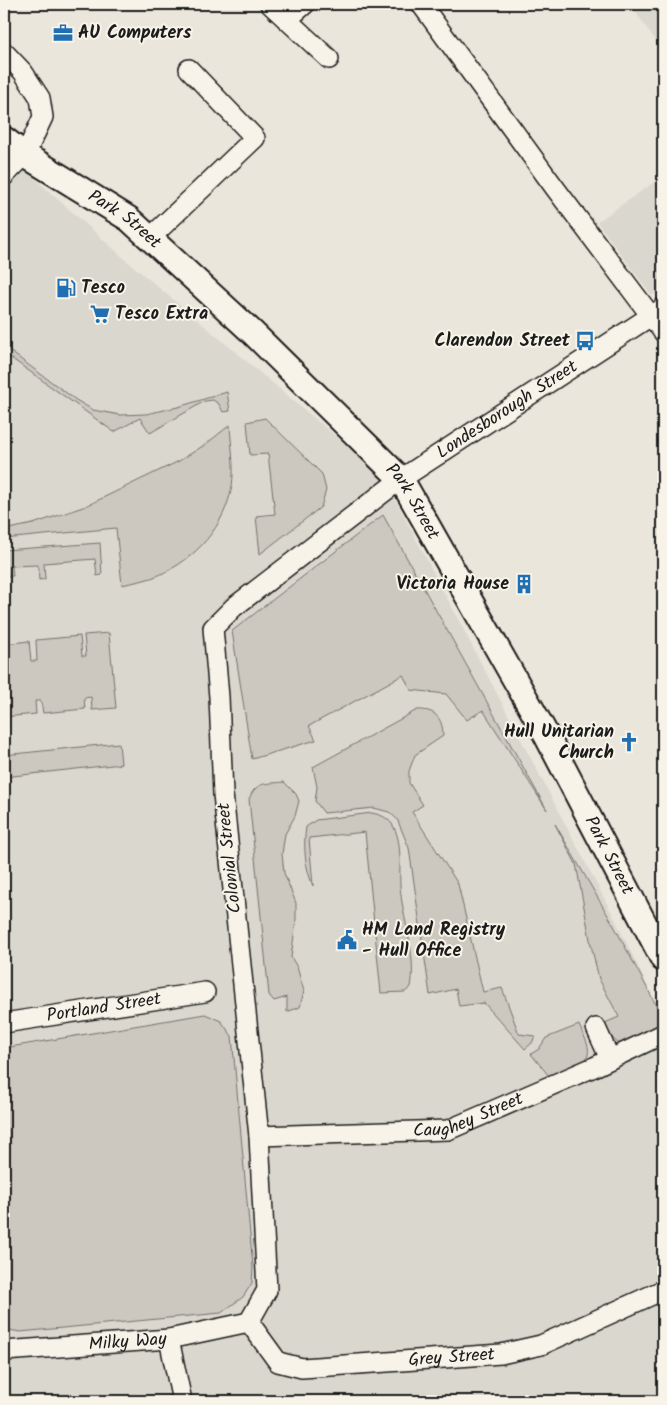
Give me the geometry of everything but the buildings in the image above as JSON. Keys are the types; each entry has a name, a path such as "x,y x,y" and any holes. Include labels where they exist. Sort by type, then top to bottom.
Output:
{"street":[{"path":"270,4 329,59"},
{"path":"287,20 305,4"},
{"path":"421,4 544,173 658,312 663,332"},
{"path":"4,52 23,72 40,98 43,117 25,155 4,176"},
{"path":"150,238 255,138 189,69"},
{"name":"Park Street","path":"4,139 25,155 129,219 252,332 401,479 543,729 663,960"},
{"name":"Londesborough Street","path":"401,479 658,312"},
{"name":"Colonial Street","path":"249,1322 266,1290 258,1136 223,794 219,698 213,628 234,607 401,479"},
{"name":"Portland Street","path":"4,1023 205,992"},
{"path":"596,1028 610,1059"},
{"name":"Caughey Street","path":"258,1136 448,1130 663,1034"},
{"name":"Grey Street","path":"249,1322 278,1362 302,1368 501,1354 541,1345 663,1290"},
{"name":"Milky Way","path":"4,1351 169,1339 249,1322"},
{"path":"169,1339 182,1401"}],"shaded area":[{"path":"630,4 663,4 663,51 632,7"},
{"path":"4,151 126,260 383,476 614,917 663,1018 663,1401 4,1401"},
{"path":"663,176 663,288 652,296 597,222"},
{"path":"4,347 76,400 93,410 120,415 146,414 178,407 227,392 230,411 223,412 219,404 213,400 205,401 150,433 140,418 114,432 4,353"},
{"path":"265,418 322,474 326,490 321,507 260,554 256,516 275,514 268,454 250,455 247,422"},
{"path":"230,425 233,479 223,515 216,528 197,550 185,560 159,575 122,585 116,528 4,539 4,530 33,524 86,506 179,461 206,444"},
{"path":"383,515 547,810 483,710 467,720 446,694 411,690 403,675 309,726 316,740 252,759 232,631"},
{"path":"100,543 102,575 97,576 95,559 44,563 45,579 39,580 38,565 12,566 13,576 7,576 6,568 4,568 4,550"},
{"path":"109,633 116,708 92,710 91,697 84,698 85,709 43,713 41,701 35,701 36,714 4,717 4,644 29,641 31,661 37,661 36,640 80,636 82,656 86,656 84,635"},
{"path":"417,710 429,711 437,716 443,730 443,736 415,755 409,771 409,783 423,805 412,812 458,884 483,992 502,988 519,1034 535,1036 532,1043 525,1049 484,1003 459,1006 456,989 430,995 409,848 397,819 389,812 374,808 324,813 315,801 317,787 313,767"},
{"path":"119,743 121,764 4,777 4,755"},
{"path":"284,782 296,794 299,801 295,816 285,834 282,854 284,873 296,903 296,921 291,957 297,967 304,991 300,1007 287,1012 287,997 274,1001 269,995 249,799 255,789 262,784"},
{"path":"372,813 388,820 392,824 398,838 401,898 412,961 411,987 405,992 381,993 365,832 309,838 313,886 306,864 306,827 316,820"},
{"path":"555,824 613,924 663,1018 663,1026 625,1044 618,1043 615,1040 605,1023 619,1017 599,979 576,864"},
{"path":"205,1014 221,1021 232,1036 253,1267 252,1283 243,1297 221,1313 20,1332 4,1329 4,1048"},
{"path":"579,1025 588,1046 586,1059 549,1076 531,1054 539,1049 546,1038"}],"place":[{"name":"AU Computers","path":"63,33"},
{"name":"Tesco","path":"66,288"},
{"name":"Tesco Extra","path":"100,314"},
{"name":"Clarendon Street","path":"585,341"},
{"name":"Victoria House","path":"524,584"},
{"name":"Hull Unitarian Church","path":"629,742"},
{"name":"HM Land Registry - Hull Office","path":"347,940"}]}
